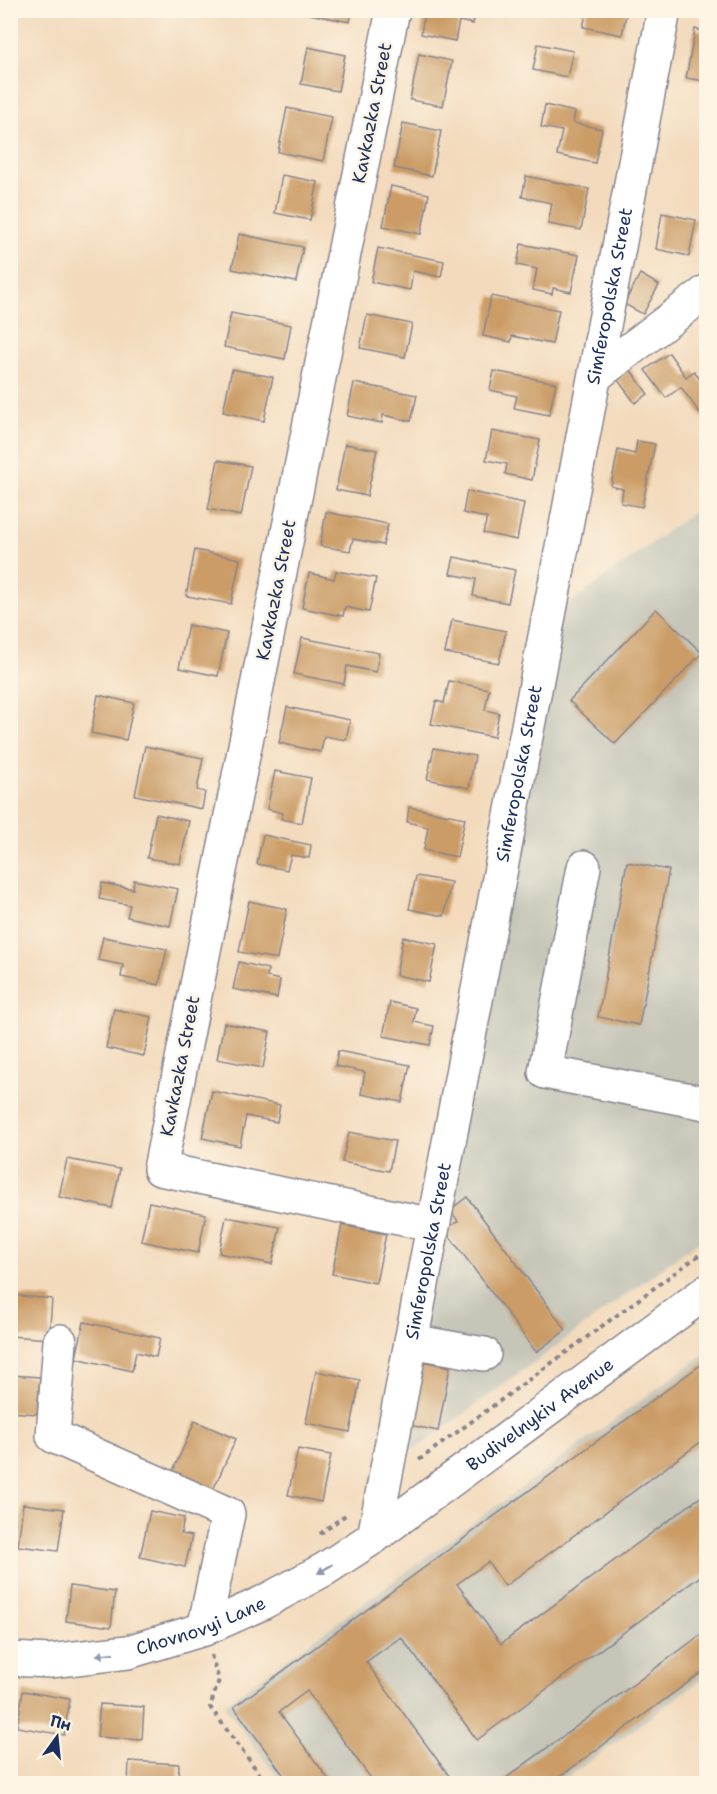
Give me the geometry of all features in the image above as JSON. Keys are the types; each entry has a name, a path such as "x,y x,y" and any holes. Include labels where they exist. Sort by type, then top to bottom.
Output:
{"street":[{"name":"Kavkazka Street","path":"393,10 160,1169 433,1226"},
{"name":"Simferopolska Street","path":"374,1537 664,10"},
{"path":"595,376 706,292"},
{"path":"584,867 545,1072 706,1103"},
{"name":"Budivelnykiv Avenue","path":"374,1537 706,1292"},
{"path":"60,1341 53,1436 228,1514 204,1629"},
{"path":"411,1341 484,1354"},
{"name":"Chovnovyi Lane","path":"10,1659 50,1661 128,1652 204,1629 262,1604 325,1569 374,1537"}],"path":[{"path":"219,1680 210,1707 267,1784"}],"shaded area":[{"path":"706,503 706,1236 416,1449 399,1446 557,613"},
{"path":"706,1353 706,1676 560,1783 282,1783 224,1705"}],"building":[{"path":"305,10 352,10 350,22 304,13"},
{"path":"425,10 476,10 473,24 459,21 455,41 421,34"},
{"path":"587,10 627,10 622,35 583,27"},
{"path":"695,29 706,32 706,92 703,92 705,81 686,78"},
{"path":"538,44 573,51 567,77 533,70"},
{"path":"308,47 345,55 338,91 301,84"},
{"path":"419,54 452,61 443,106 410,100"},
{"path":"545,105 575,112 573,123 602,129 595,163 557,155 562,131 541,127"},
{"path":"287,108 332,117 323,161 278,152"},
{"path":"403,123 441,131 432,176 394,168"},
{"path":"282,175 318,182 310,220 275,213"},
{"path":"526,176 589,189 581,230 548,224 552,203 522,197"},
{"path":"391,186 429,194 421,234 383,226"},
{"path":"662,213 696,220 689,256 656,249"},
{"path":"239,234 303,247 296,282 232,269"},
{"path":"521,244 579,255 571,292 553,288 552,294 533,290 537,269 517,265"},
{"path":"378,248 444,261 441,277 413,271 410,290 371,282"},
{"path":"640,274 659,285 643,314 624,304"},
{"path":"491,296 559,310 552,344 512,336 511,342 483,336"},
{"path":"231,313 291,325 285,359 224,347"},
{"path":"367,315 412,324 405,357 360,348"},
{"path":"669,353 686,377 694,371 706,388 706,422 681,387 666,398 645,370"},
{"path":"232,369 273,377 264,421 223,412"},
{"path":"630,369 648,394 635,403 617,379"},
{"path":"494,371 556,383 549,415 514,408 517,396 490,390"},
{"path":"354,383 417,395 411,421 383,415 382,423 347,416"},
{"path":"492,431 540,440 532,480 505,474 507,464 486,460"},
{"path":"637,441 655,444 642,507 621,503 623,489 611,486 618,450 635,454"},
{"path":"345,444 377,450 367,496 336,490"},
{"path":"218,460 251,466 241,516 208,509"},
{"path":"467,491 524,503 517,540 483,533 487,518 463,513"},
{"path":"326,512 388,524 383,545 353,539 350,551 320,546"},
{"path":"195,550 240,559 231,604 186,596"},
{"path":"454,557 515,570 508,603 473,596 476,579 450,574"},
{"path":"336,571 376,578 369,612 345,607 343,616 302,608 309,573 334,579"},
{"path":"656,609 702,653 615,744 569,701"},
{"path":"452,620 506,631 499,663 445,653"},
{"path":"188,625 227,633 218,676 179,668"},
{"path":"302,638 379,653 376,672 347,666 344,684 294,674"},
{"path":"449,681 489,689 485,710 499,713 494,737 431,724 436,701 444,703"},
{"path":"98,695 134,703 126,740 91,733"},
{"path":"287,707 350,720 346,740 324,736 321,752 279,743"},
{"path":"145,746 203,758 197,790 205,792 202,809 135,795"},
{"path":"434,748 475,756 469,788 427,779"},
{"path":"275,771 311,778 302,823 281,819 283,813 267,809"},
{"path":"409,807 465,818 457,857 424,850 428,827 407,822"},
{"path":"156,814 189,821 180,864 147,858"},
{"path":"263,835 311,845 309,858 291,855 287,870 257,864"},
{"path":"627,862 669,870 639,1025 598,1017"},
{"path":"416,876 451,882 444,916 409,909"},
{"path":"134,880 178,889 170,926 127,917 130,905 99,899 102,883 133,889"},
{"path":"249,901 287,909 277,959 239,952"},
{"path":"103,937 167,949 159,985 121,977 123,965 98,960"},
{"path":"403,937 437,944 429,982 396,975"},
{"path":"239,962 268,969 267,977 280,980 277,998 233,989"},
{"path":"390,1002 416,1008 414,1022 434,1026 430,1045 383,1036"},
{"path":"114,1009 152,1017 144,1056 106,1048"},
{"path":"224,1023 270,1032 263,1068 217,1059"},
{"path":"338,1051 410,1065 402,1102 361,1094 365,1072 335,1066"},
{"path":"212,1091 280,1105 277,1122 246,1116 240,1146 202,1138"},
{"path":"349,1132 395,1141 389,1171 342,1162"},
{"path":"67,1159 120,1169 112,1208 59,1197"},
{"path":"467,1197 566,1330 536,1352 445,1230 458,1221 450,1210"},
{"path":"149,1202 206,1214 198,1253 141,1241"},
{"path":"226,1217 280,1227 272,1264 219,1253"},
{"path":"342,1225 386,1234 376,1283 332,1274"},
{"path":"10,1295 52,1299 49,1339 10,1336"},
{"path":"84,1322 160,1338 156,1357 136,1352 132,1371 76,1358"},
{"path":"421,1361 450,1367 438,1431 409,1425"},
{"path":"706,1361 706,1438 505,1586 488,1562 457,1584 501,1644 706,1493 706,1572 477,1740 401,1637 366,1662 455,1784 375,1784 307,1691 279,1712 332,1784 290,1784 234,1707"},
{"path":"316,1371 360,1380 350,1432 306,1423"},
{"path":"10,1375 40,1377 37,1414 10,1412"},
{"path":"195,1421 236,1439 213,1490 172,1473"},
{"path":"298,1449 331,1455 321,1502 288,1495"},
{"path":"23,1504 64,1509 58,1551 18,1546"},
{"path":"150,1511 184,1518 181,1534 192,1536 185,1567 140,1557"},
{"path":"70,1586 115,1592 111,1627 66,1621"},
{"path":"706,1631 706,1669 550,1784 498,1784"},
{"path":"23,1691 70,1699 64,1735 17,1727"},
{"path":"100,1704 144,1707 142,1740 97,1737"},
{"path":"129,1761 179,1764 178,1784 128,1784"}]}
